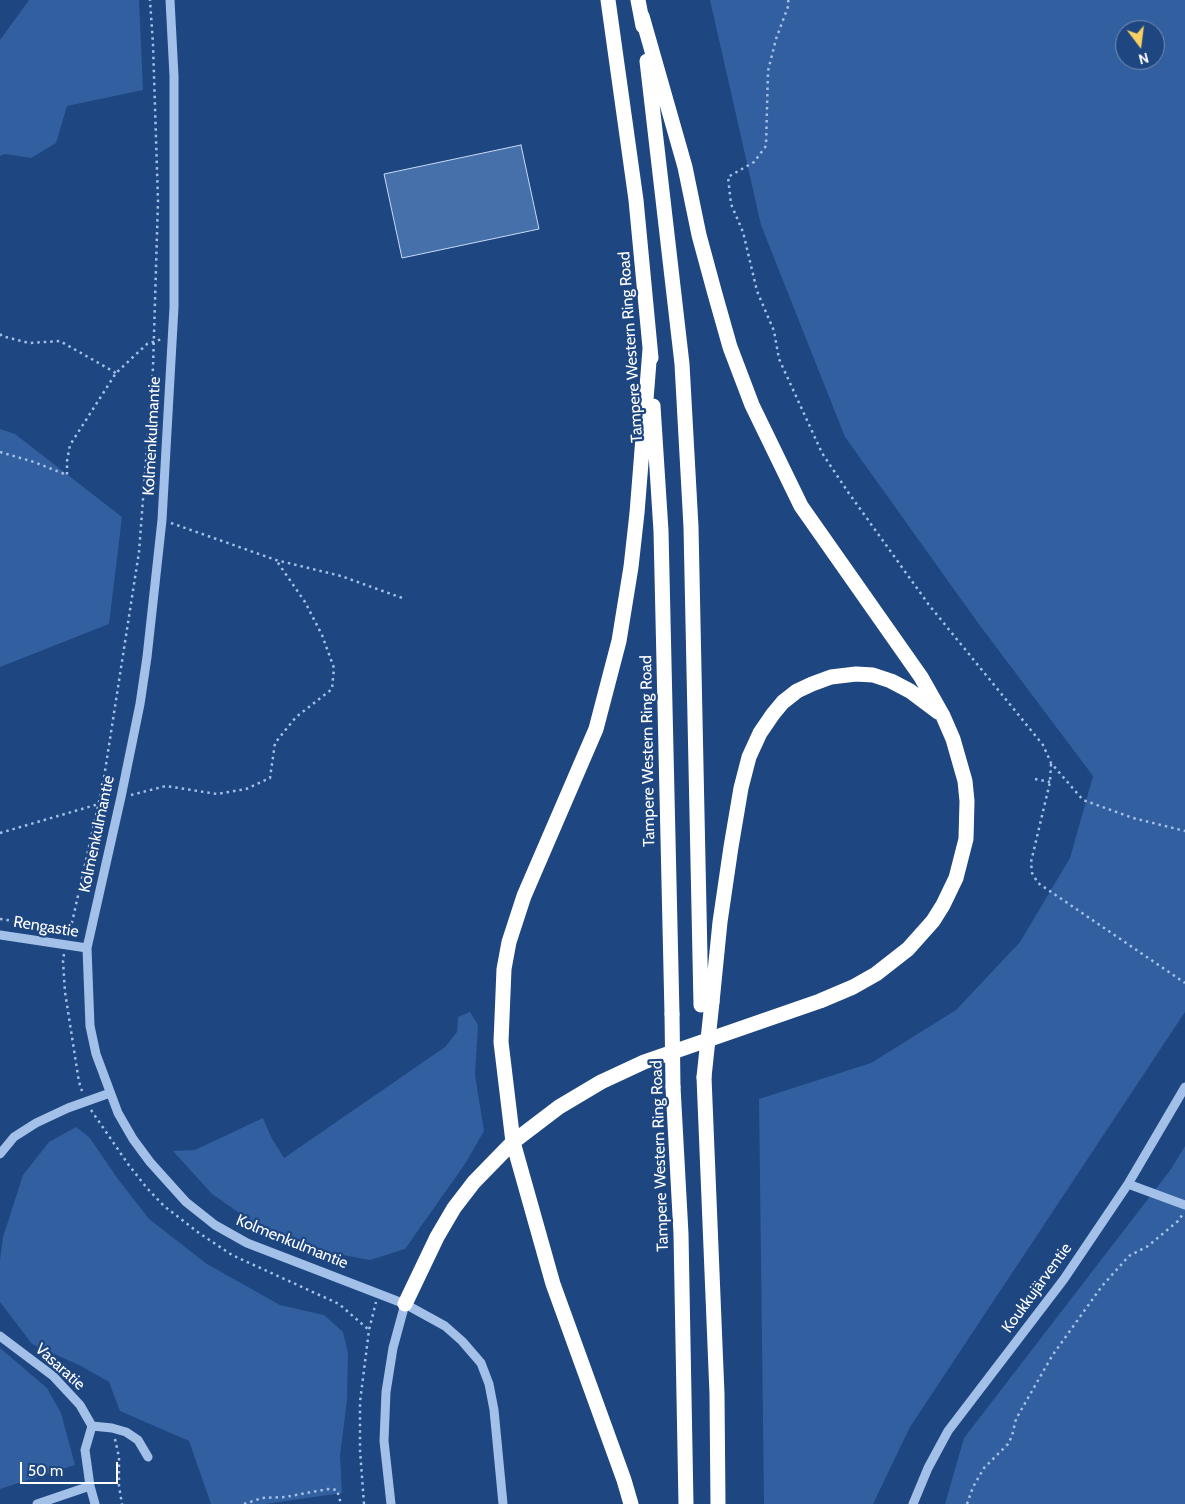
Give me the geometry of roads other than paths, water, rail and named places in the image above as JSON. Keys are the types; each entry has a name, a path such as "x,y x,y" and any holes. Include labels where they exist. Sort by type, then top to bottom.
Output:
{"highway":[{"name":"Tampere Western Ring Road","path":"608,0 636,200 650,349 660,531 673,1087 681,1234 686,1504"},
{"path":"406,1304 437,1237 454,1208 474,1182 512,1142 559,1107 601,1082 644,1062 829,998 876,974 908,949 928,928 943,906 956,878 966,839 968,811 965,781 953,739 943,716 921,678 801,506 752,404 730,347 720,312 699,235 685,167 638,0"},
{"path":"642,16 682,373 691,527 707,1004 704,1077 717,1394 718,1504"},
{"path":"631,1504 553,1284 512,1142 501,1042 504,969 509,942 524,896 596,729 619,640 636,522 650,349"},
{"path":"707,1004 730,847 741,788 750,757 760,733 783,702 797,691 831,677 856,674 873,675 891,681 910,691 943,716"}],"street":[{"name":"Kolmenkulmantie","path":"170,0 175,217 172,335 162,520 147,657 121,797 87,948 90,1026 96,1054 118,1112 133,1139 150,1162 186,1202 215,1225 247,1243 379,1292 406,1304"},
{"name":"Rengastie","path":"0,935 87,948"},
{"name":"Koukkujärventie","path":"913,1504 928,1468 948,1431 1064,1279 1128,1184 1185,1087"},
{"path":"0,1154 14,1137 36,1123 68,1108 110,1094"},
{"path":"1128,1184 1185,1204"},
{"path":"391,1504 384,1441 386,1392 393,1348 406,1304 445,1326 462,1341 481,1363 489,1384 494,1410 502,1504"},
{"name":"Vasaratie","path":"0,1336 53,1376 80,1405 92,1426"},
{"path":"95,1504 90,1486 85,1450 92,1426 112,1428 126,1432 138,1440 148,1458"},
{"path":"37,1504 90,1486"}]}
